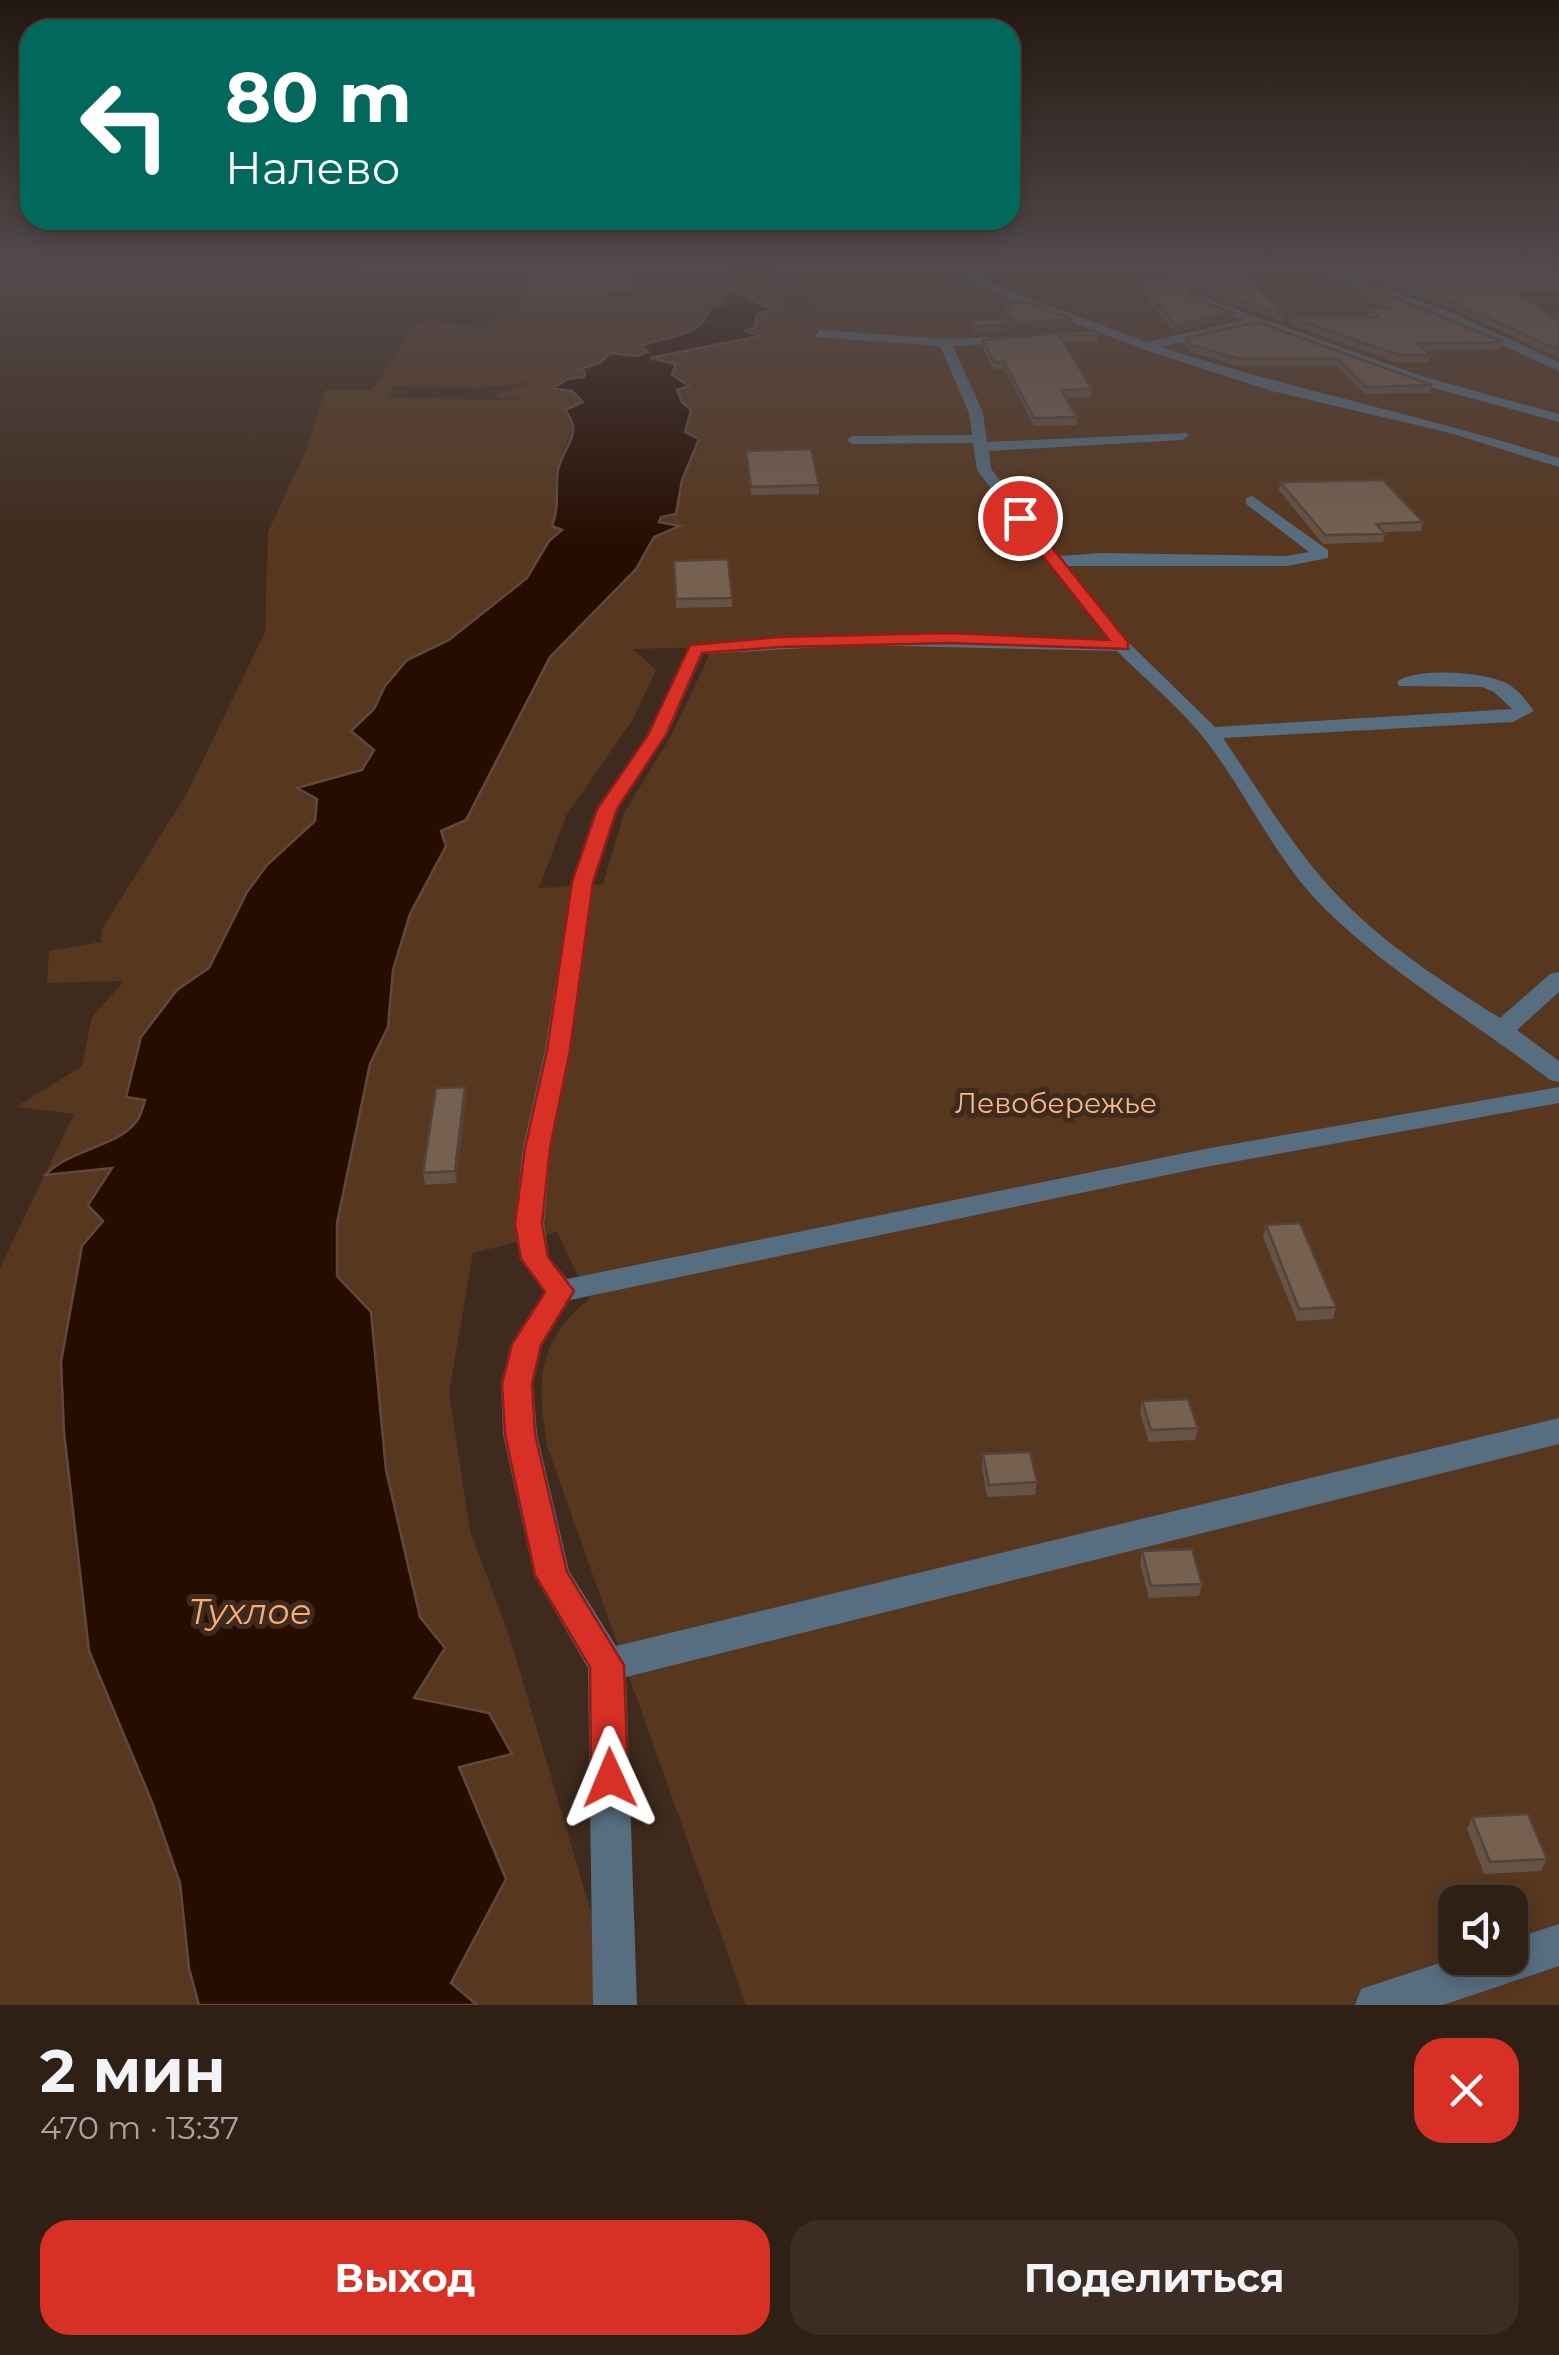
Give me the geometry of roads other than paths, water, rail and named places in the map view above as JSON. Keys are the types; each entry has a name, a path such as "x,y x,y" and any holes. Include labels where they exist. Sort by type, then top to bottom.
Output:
{"lane":[{"path":"952,359 976,412 984,470 1122,646 1210,733 1267,819 1332,903 1424,982 1501,1030 1559,1074"},
{"path":"1185,359 1277,388 1454,430 1559,463"},
{"path":"1360,359 1559,418"},
{"path":"853,440 978,443 1182,436"},
{"path":"1053,562 1102,558 1288,561 1322,554 1252,501"},
{"path":"560,1291 535,1259 529,1224 537,1148 558,1050 583,882 607,809 657,735 696,649 780,642 949,638 1122,646"},
{"path":"1210,733 1513,716 1524,711 1519,703 1484,680 1406,682"},
{"path":"1501,1030 1559,979"},
{"path":"615,2005 607,1665 552,1575 520,1434 517,1384 526,1344 560,1291 1205,1158 1559,1095"},
{"path":"607,1665 958,1582 1559,1431"},
{"path":"1378,2005 1559,1945"}],"water":[{"name":"Тухлое","path":"604,359 652,359 676,364 672,375 689,386 677,390 691,410 685,432 699,439 682,480 676,514 661,517 659,522 680,526 654,537 636,569 550,657 466,820 441,831 446,846 410,914 393,970 388,1027 370,1064 337,1223 337,1276 371,1312 386,1470 420,1617 445,1648 414,1698 489,1713 512,1754 459,1767 506,1879 451,1983 477,2005 199,2005 189,1968 180,1883 152,1802 89,1651 64,1432 61,1362 82,1246 103,1221 88,1205 112,1168 45,1175 67,1159 117,1137 138,1120 145,1100 126,1097 141,1037 177,990 209,968 247,892 267,865 315,821 317,799 297,788 362,770 374,750 351,731 374,709 385,686 407,660 449,640 527,578 549,541 562,530 552,526 558,470 573,432 572,420 565,410 583,402 572,391 553,388 568,379 584,377 585,372 577,370"}],"park label":[{"name":"Левобережье","path":"1056,1103"}]}
